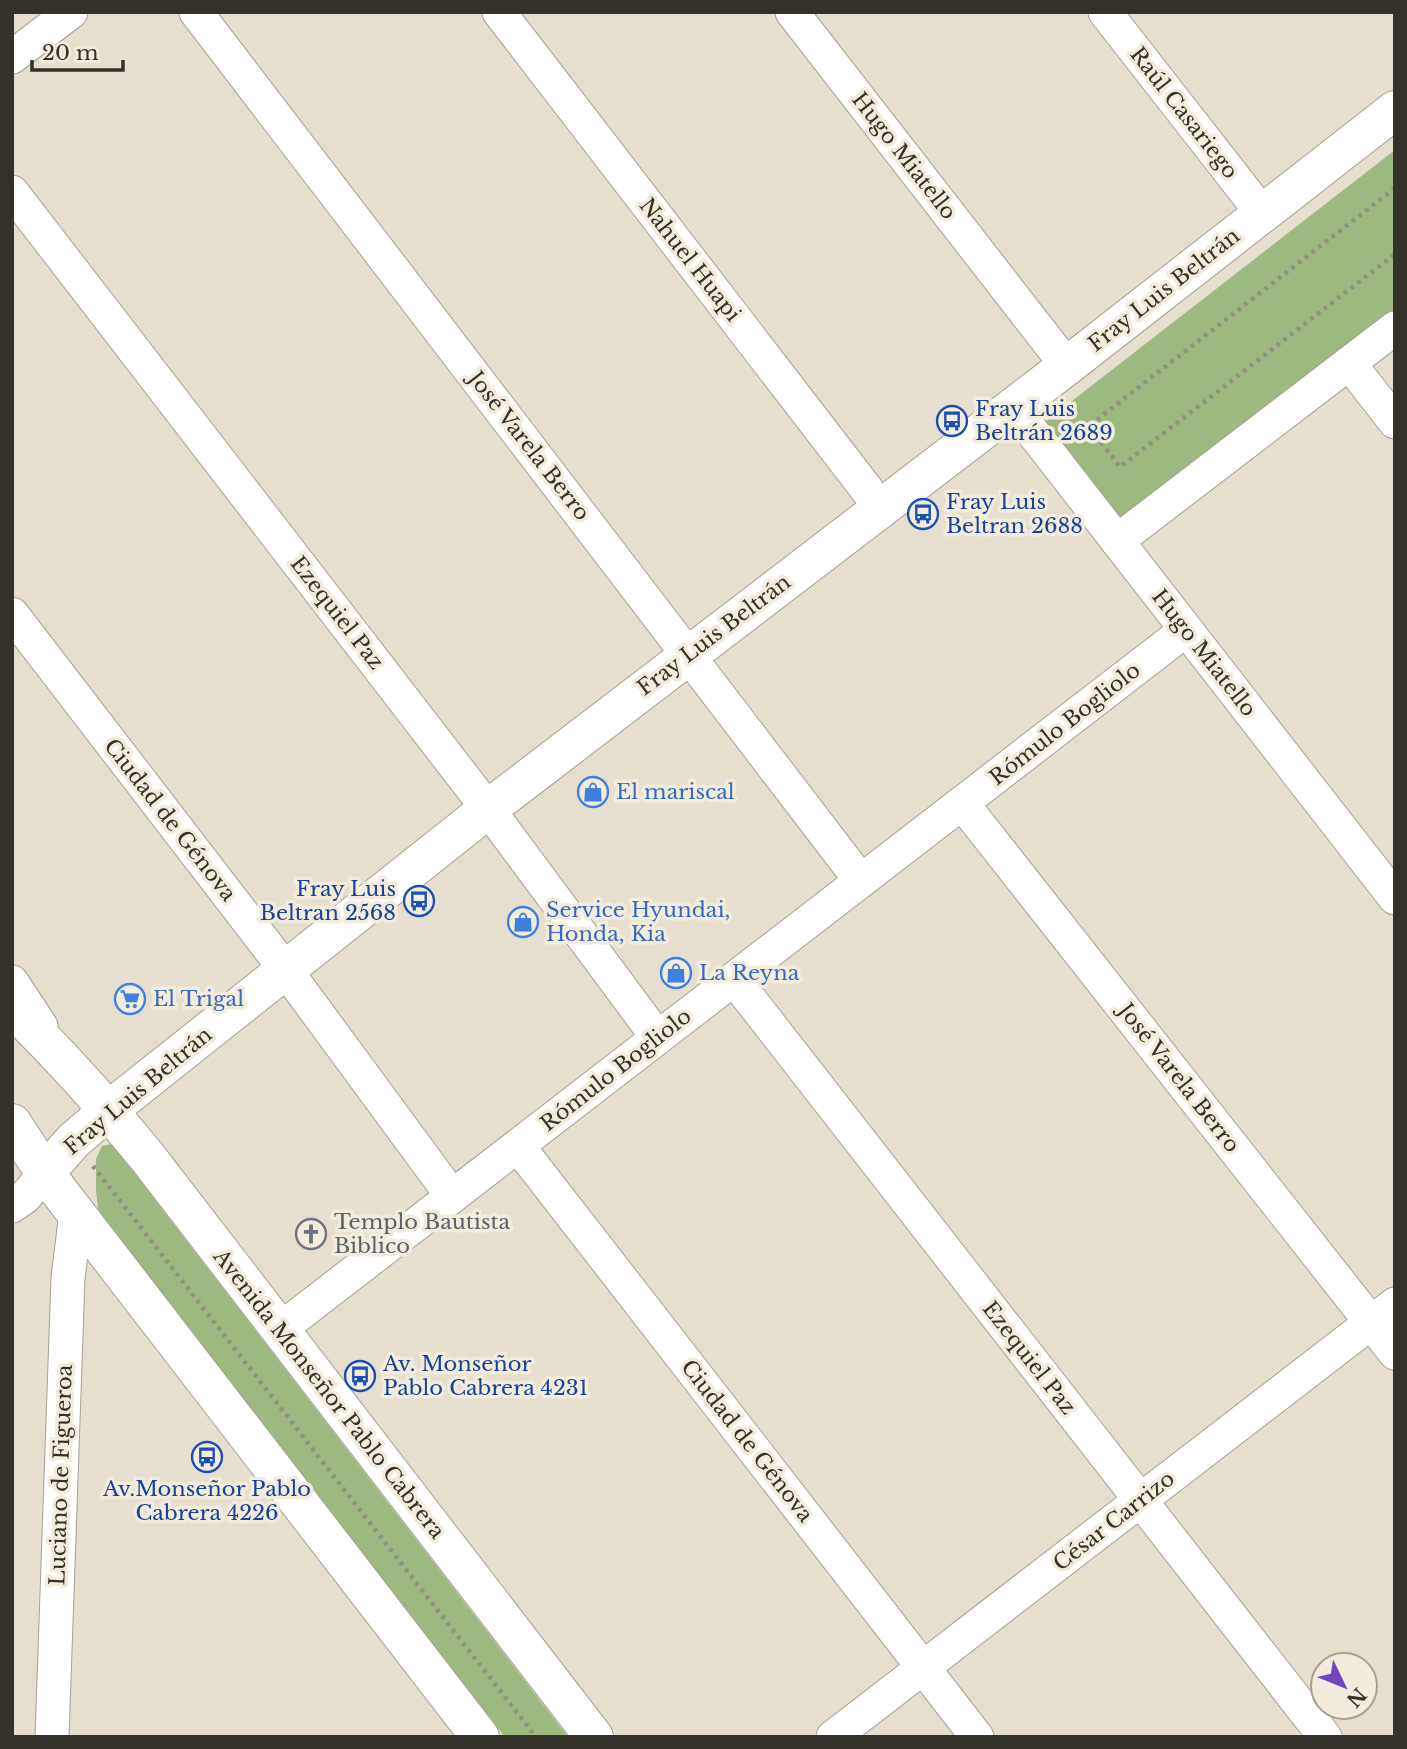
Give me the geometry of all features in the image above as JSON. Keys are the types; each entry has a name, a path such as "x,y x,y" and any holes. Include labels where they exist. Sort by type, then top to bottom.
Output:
{"main road":[{"name":"Fray Luis Beltrán","path":"45,1173 74,1141 109,1110 488,809 1067,366 1395,110"},
{"name":"Avenida Monseñor Pablo Cabrera","path":"12,1008 60,1055 109,1110 594,1737"},
{"path":"12,1123 45,1173 480,1737"}],"street":[{"path":"12,57 71,12"},
{"name":"José Varela Berro","path":"196,12 861,881"},
{"name":"Nahuel Huapi","path":"499,12 881,508"},
{"name":"Hugo Miatello","path":"792,12 1067,366"},
{"name":"Raúl Casariego","path":"1105,12 1262,214"},
{"name":"Ezequiel Paz","path":"12,192 488,809 658,1038"},
{"path":"1117,541 1395,328"},
{"path":"1349,363 1395,422"},
{"name":"Hugo Miatello","path":"1013,407 1395,898"},
{"name":"Ciudad de Génova","path":"12,614 285,969 452,1196"},
{"name":"Rómulo Bogliolo","path":"279,1330 1186,631"},
{"name":"José Varela Berro","path":"962,803 1383,1313 1395,1353"},
{"name":"Ezequiel Paz","path":"734,979 1325,1737"},
{"name":"Avenida Monseñor Pablo Cabrera","path":"12,982 60,1055"},
{"name":"Ciudad de Génova","path":"518,1146 977,1737"},
{"path":"12,1206 25,1197 45,1173"},
{"name":"Luciano de Figueroa","path":"51,1737 68,1278 76,1213"},
{"name":"César Carrizo","path":"833,1737 1383,1313"}],"path":[{"path":"1395,188 1089,426 1121,467 1395,254"},
{"path":"74,1141 536,1737"}],"green space":[{"path":"1395,150 1395,311 1120,522 1041,425"},
{"path":"112,1144 568,1737 505,1737 108,1228 98,1208 96,1159 102,1146"}],"place":[{"name":"Fray Luis Beltrán 2689","path":"952,421"},
{"name":"Fray Luis Beltran 2688","path":"923,514"},
{"name":"El mariscal","path":"593,792"},
{"name":"Fray Luis Beltran 2568","path":"419,901"},
{"name":"Service Hyundai, Honda, Kia","path":"523,922"},
{"name":"La Reyna","path":"676,973"},
{"name":"El Trigal","path":"130,999"},
{"name":"Templo Bautista Biblico","path":"311,1234"},
{"name":"Av. Monseñor Pablo Cabrera 4231","path":"360,1376"},
{"name":"Av.Monseñor Pablo Cabrera 4226","path":"207,1457"}]}
